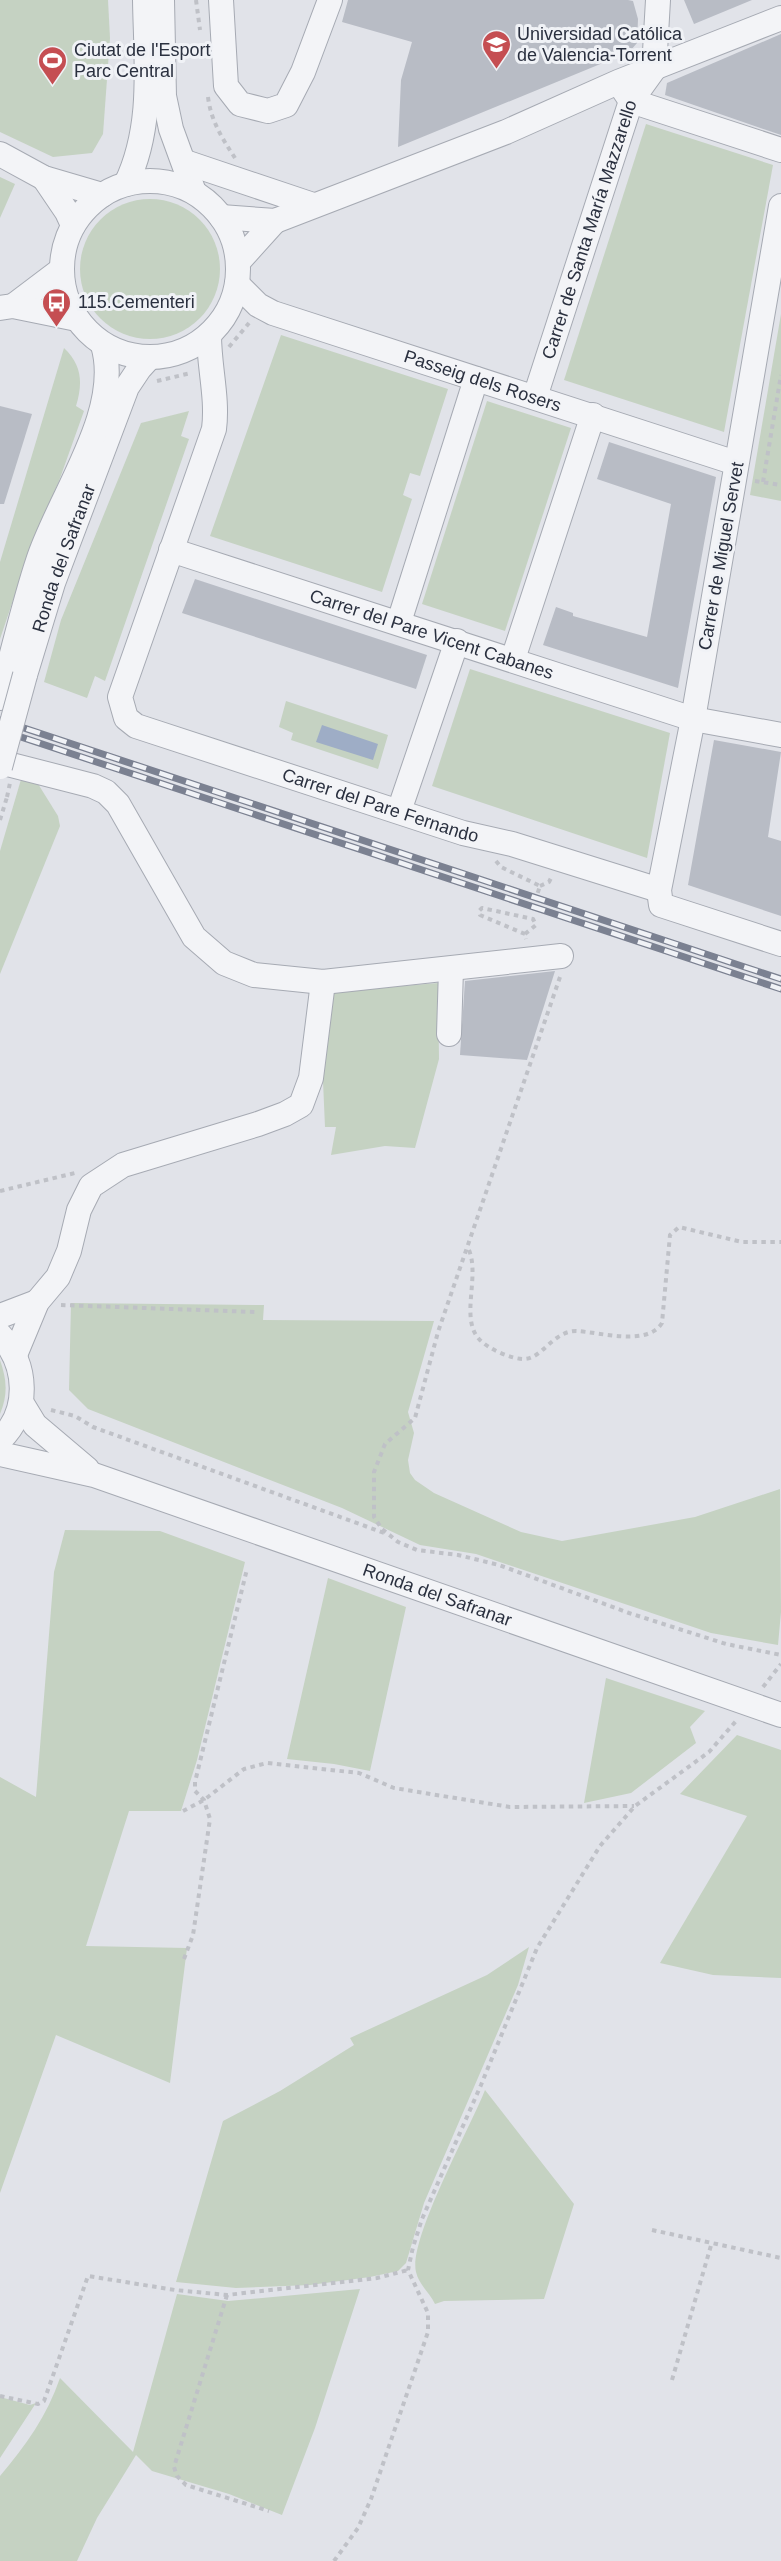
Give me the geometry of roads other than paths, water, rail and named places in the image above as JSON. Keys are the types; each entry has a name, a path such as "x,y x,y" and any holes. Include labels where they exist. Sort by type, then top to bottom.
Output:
{"street":[{"path":"126,184 143,134 147,100 145,0"},
{"path":"162,0 164,96 171,129 194,192"},
{"path":"221,0 226,86 240,104 268,111 286,105 303,72 330,0"},
{"path":"654,69 658,0"},
{"path":"221,217 275,221 506,132 625,91 654,69 781,18"},
{"path":"625,91 781,150"},
{"name":"Carrer de Santa María Mazzarello","path":"535,398 625,91"},
{"path":"0,154 44,178 102,195"},
{"path":"184,162 313,205"},
{"path":"44,178 68,212 73,225"},
{"path":"150,181 174,184 194,192 221,217 234,242 238,273 232,302 209,335 191,348 173,355 149,358 125,354 103,345 77,319 68,304 62,269 65,246 73,225 102,195 126,184 150,181"},
{"name":"Carrer de Miguel Servet","path":"660,898 781,206"},
{"path":"238,273 275,221"},
{"path":"7,307 62,269"},
{"name":"Passeig dels Rosers","path":"238,273 258,305 273,313 736,463"},
{"path":"7,307 77,319"},
{"path":"202,367 209,335"},
{"name":"Ronda del Safranar","path":"0,767 38,561 102,415 108,382 107,358 103,345"},
{"path":"171,550 214,429 217,406 213,388 202,367 173,355"},
{"name":"Ronda del Safranar","path":"0,699 16,675 127,387 149,358"},
{"path":"399,622 476,379"},
{"path":"513,658 593,415"},
{"name":"Carrer del Pare Vicent Cabanes","path":"171,550 513,658 693,719 781,735"},
{"name":"Carrer del Pare Fernando","path":"171,550 120,697 126,717 136,726 463,833 512,844 781,944"},
{"path":"399,811 457,641"},
{"path":"0,762 93,786 106,792 118,804 194,937 224,963 254,975 295,981 323,982 561,956"},
{"path":"449,1034 451,969"},
{"path":"15,1355 37,1302 58,1277 69,1251 79,1210 91,1186 123,1165 276,1118 301,1105 311,1078 323,982"},
{"path":"0,1316 37,1302"},
{"path":"0,1335 15,1355 32,1405 14,1421 0,1440"},
{"name":"Ronda del Safranar","path":"32,1405 35,1425 52,1442 94,1474"},
{"name":"Ronda del Safranar","path":"0,1454 94,1474 781,1715"}],"water":[{"path":"322,725 378,744 373,760 316,742"}],"railway":[{"path":"0,720 781,979"},
{"path":"0,730 781,989"}],"place":[{"name":"Universidad Católica de Valencia-Torrent","path":"496,70"},
{"name":"Ciutat de l'Esport Parc Central","path":"53,86"},
{"name":"115.Cementeri","path":"57,328"}]}
